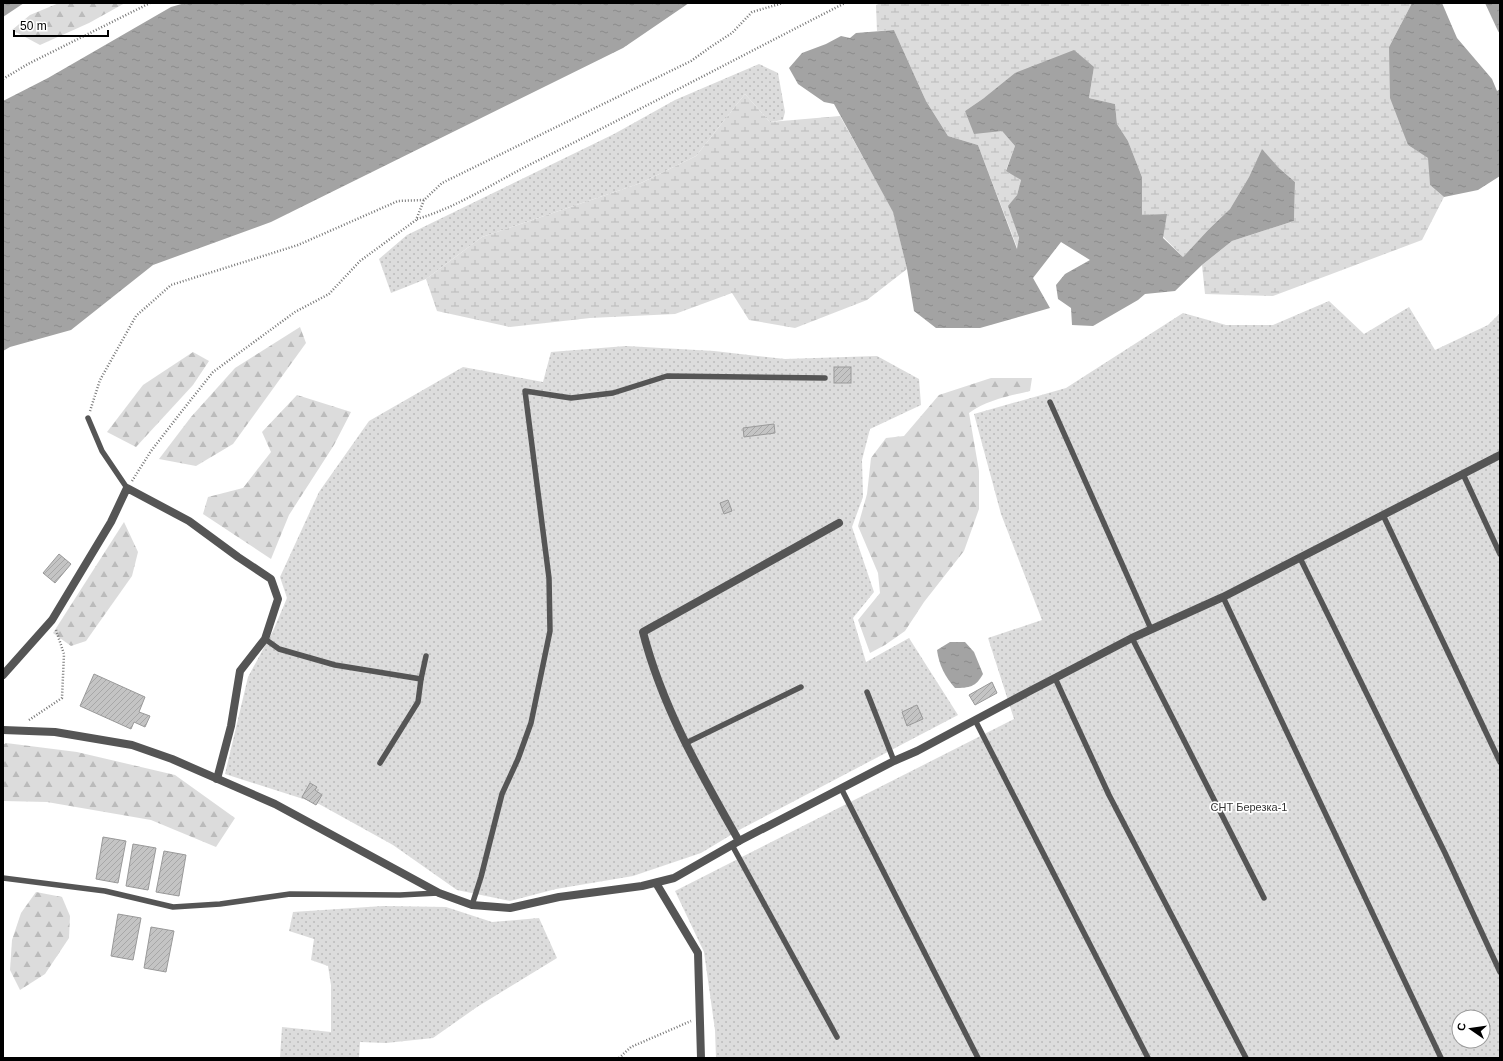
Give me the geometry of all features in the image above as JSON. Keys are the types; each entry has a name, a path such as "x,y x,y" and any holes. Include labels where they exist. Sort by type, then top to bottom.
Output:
{"street":[{"path":"3,730 55,732 132,745 172,758 275,804 438,893 472,905 510,908 559,897 642,886 674,878 735,843 894,761 917,751 1132,638 1223,597 1500,455"},
{"path":"3,675 52,620 111,522 127,488 189,521 271,579 278,599 265,639 240,671 231,726 217,779"},
{"path":"735,843 697,767 662,690 643,632 839,523"},
{"path":"656,883 698,953 701,1058"}],"lane":[{"path":"472,905 502,794 518,759 531,723 550,631 549,578 525,391 571,398 614,393 667,376 825,378"},
{"path":"1050,402 1151,629"},
{"path":"88,418 102,451 127,488"},
{"path":"1463,474 1500,554"},
{"path":"1383,515 1500,762"},
{"path":"1300,558 1445,853 1500,972"},
{"path":"1223,597 1441,1058"},
{"path":"1132,638 1264,898"},
{"path":"265,639 279,649 335,665 421,679"},
{"path":"380,762 418,702 426,656"},
{"path":"1055,678 1109,795 1246,1058"},
{"path":"686,743 801,687"},
{"path":"867,692 894,761"},
{"path":"975,720 1148,1058"},
{"path":"841,788 978,1058"},
{"path":"735,843 837,1037"},
{"path":"3,878 105,891 173,907 220,904 290,894 400,895 438,893"}],"path":[{"path":"3,79 28,64 150,3"},
{"path":"416,220 424,200 442,183 690,62 732,33 752,12 783,3"},
{"path":"127,488 156,445 214,372 295,312 329,294 360,261 416,220 438,213 845,3"},
{"path":"88,418 100,380 136,316 171,285 298,245 398,201 424,200"},
{"path":"24,721 31,720 62,698 64,654 52,620"},
{"path":"619,1058 631,1047 700,1017"}],"green space":[{"path":"59,3 125,3 89,23 40,45 12,30 30,15"},
{"path":"881,3 1412,3 1389,47 1408,145 1429,158 1430,185 1444,197 1422,240 1273,296 1205,294 1202,265 1232,241 1294,221 1295,182 1262,150 1249,177 1230,209 1183,257 1142,215 1142,177 1128,141 1117,124 1115,104 1089,98 1094,67 984,98 965,111 1002,131 1015,146 1006,170 1021,180 1017,195 1009,206 1019,239 1018,250 978,145 948,136 926,101 894,30 877,31 876,5"},
{"path":"759,64 778,73 785,112 783,120 770,122 745,94 696,156 641,183 482,237 426,279 391,293 379,259 407,235 614,134 675,100"},
{"path":"745,94 770,122 840,116 893,211 907,269 867,300 795,328 749,320 732,293 675,314 590,318 510,327 437,311 426,279 482,237 641,183 696,156"},
{"name":"СНТ Березка-1","path":"1329,301 1364,334 1409,307 1435,350 1488,325 1500,313 1500,1058 716,1058 715,1030 704,952 675,891 1014,719 988,638 1042,620 1001,514 974,414 1066,388 1183,313 1226,325 1273,325"},
{"path":"300,327 306,343 233,444 196,466 159,459 191,417 235,368"},
{"path":"626,346 714,351 785,359 877,356 919,379 921,405 870,429 862,460 863,497 852,527 874,592 853,618 866,662 909,638 958,715 741,829 701,853 633,876 556,889 510,901 457,890 393,845 319,804 225,774 248,677 273,631 287,598 280,577 319,492 369,421 463,367 543,382 551,352"},
{"path":"193,352 209,361 193,385 136,447 107,432 143,385"},
{"path":"991,378 1032,378 1030,391 991,402 969,413 979,471 979,509 964,551 924,602 905,631 885,645 870,653 858,620 880,593 878,573 858,526 867,494 871,458 886,438 904,436 939,395"},
{"path":"297,395 351,412 334,445 289,515 271,559 203,514 208,497 243,488 271,452 262,432"},
{"path":"124,522 138,552 132,576 86,641 71,646 53,633"},
{"path":"6,743 77,752 175,775 235,818 216,847 151,820 47,802 3,801 3,745"},
{"path":"36,892 62,897 70,916 69,938 45,974 20,990 10,970 12,940 21,913"},
{"path":"383,906 446,907 492,922 539,918 557,958 477,1007 433,1038 386,1043 360,1042 359,1058 280,1058 282,1027 331,1032 331,985 328,966 311,960 314,939 289,931 293,912"}],"water":[{"path":"3,3 24,3 3,17"},
{"path":"185,3 689,3 623,48 271,222 153,265 71,330 10,347 3,351 3,101 48,78 171,7"},
{"path":"1412,3 1442,3 1457,38 1492,79 1497,91 1500,89 1500,176 1478,190 1444,197 1430,185 1428,158 1408,145 1390,98 1389,47"},
{"path":"1485,3 1500,3 1500,34 1498,31"},
{"path":"894,30 926,101 948,136 978,145 1017,249 1019,238 1008,206 1017,195 1021,180 1006,171 1015,146 1002,131 974,134 965,111 1015,73 1074,50 1094,67 1089,98 1115,104 1117,124 1128,141 1142,177 1142,215 1167,214 1163,238 1183,257 1230,209 1249,177 1262,149 1279,168 1295,182 1294,221 1232,241 1202,265 1175,291 1145,294 1138,300 1093,326 1072,325 1071,308 1058,299 1056,285 1065,274 1090,260 1061,242 1033,278 1050,308 980,328 936,328 914,311 907,269 893,212 834,104 824,102 798,84 789,68 802,53 826,44 841,36 850,38 856,33"},
{"path":"950,642 965,642 974,652 983,674 978,682 972,686 955,688 948,680 943,670 939,661 937,650"}],"building":[{"path":"834,367 851,367 851,383 834,383"},
{"path":"774,424 775,433 744,437 743,428"},
{"path":"728,500 732,511 724,514 720,503"},
{"path":"59,554 71,564 55,583 43,573"},
{"path":"94,674 145,697 139,712 150,716 145,727 134,722 131,729 80,706"},
{"path":"992,682 997,693 975,705 969,695"},
{"path":"917,705 923,719 907,726 902,712"},
{"path":"310,783 317,787 315,790 322,795 316,805 302,797"},
{"path":"103,837 126,841 118,883 96,879"},
{"path":"133,844 156,848 148,890 126,886"},
{"path":"164,851 186,855 179,896 156,892"},
{"path":"118,914 141,918 133,960 111,956"},
{"path":"151,927 174,931 166,972 144,968"}]}
